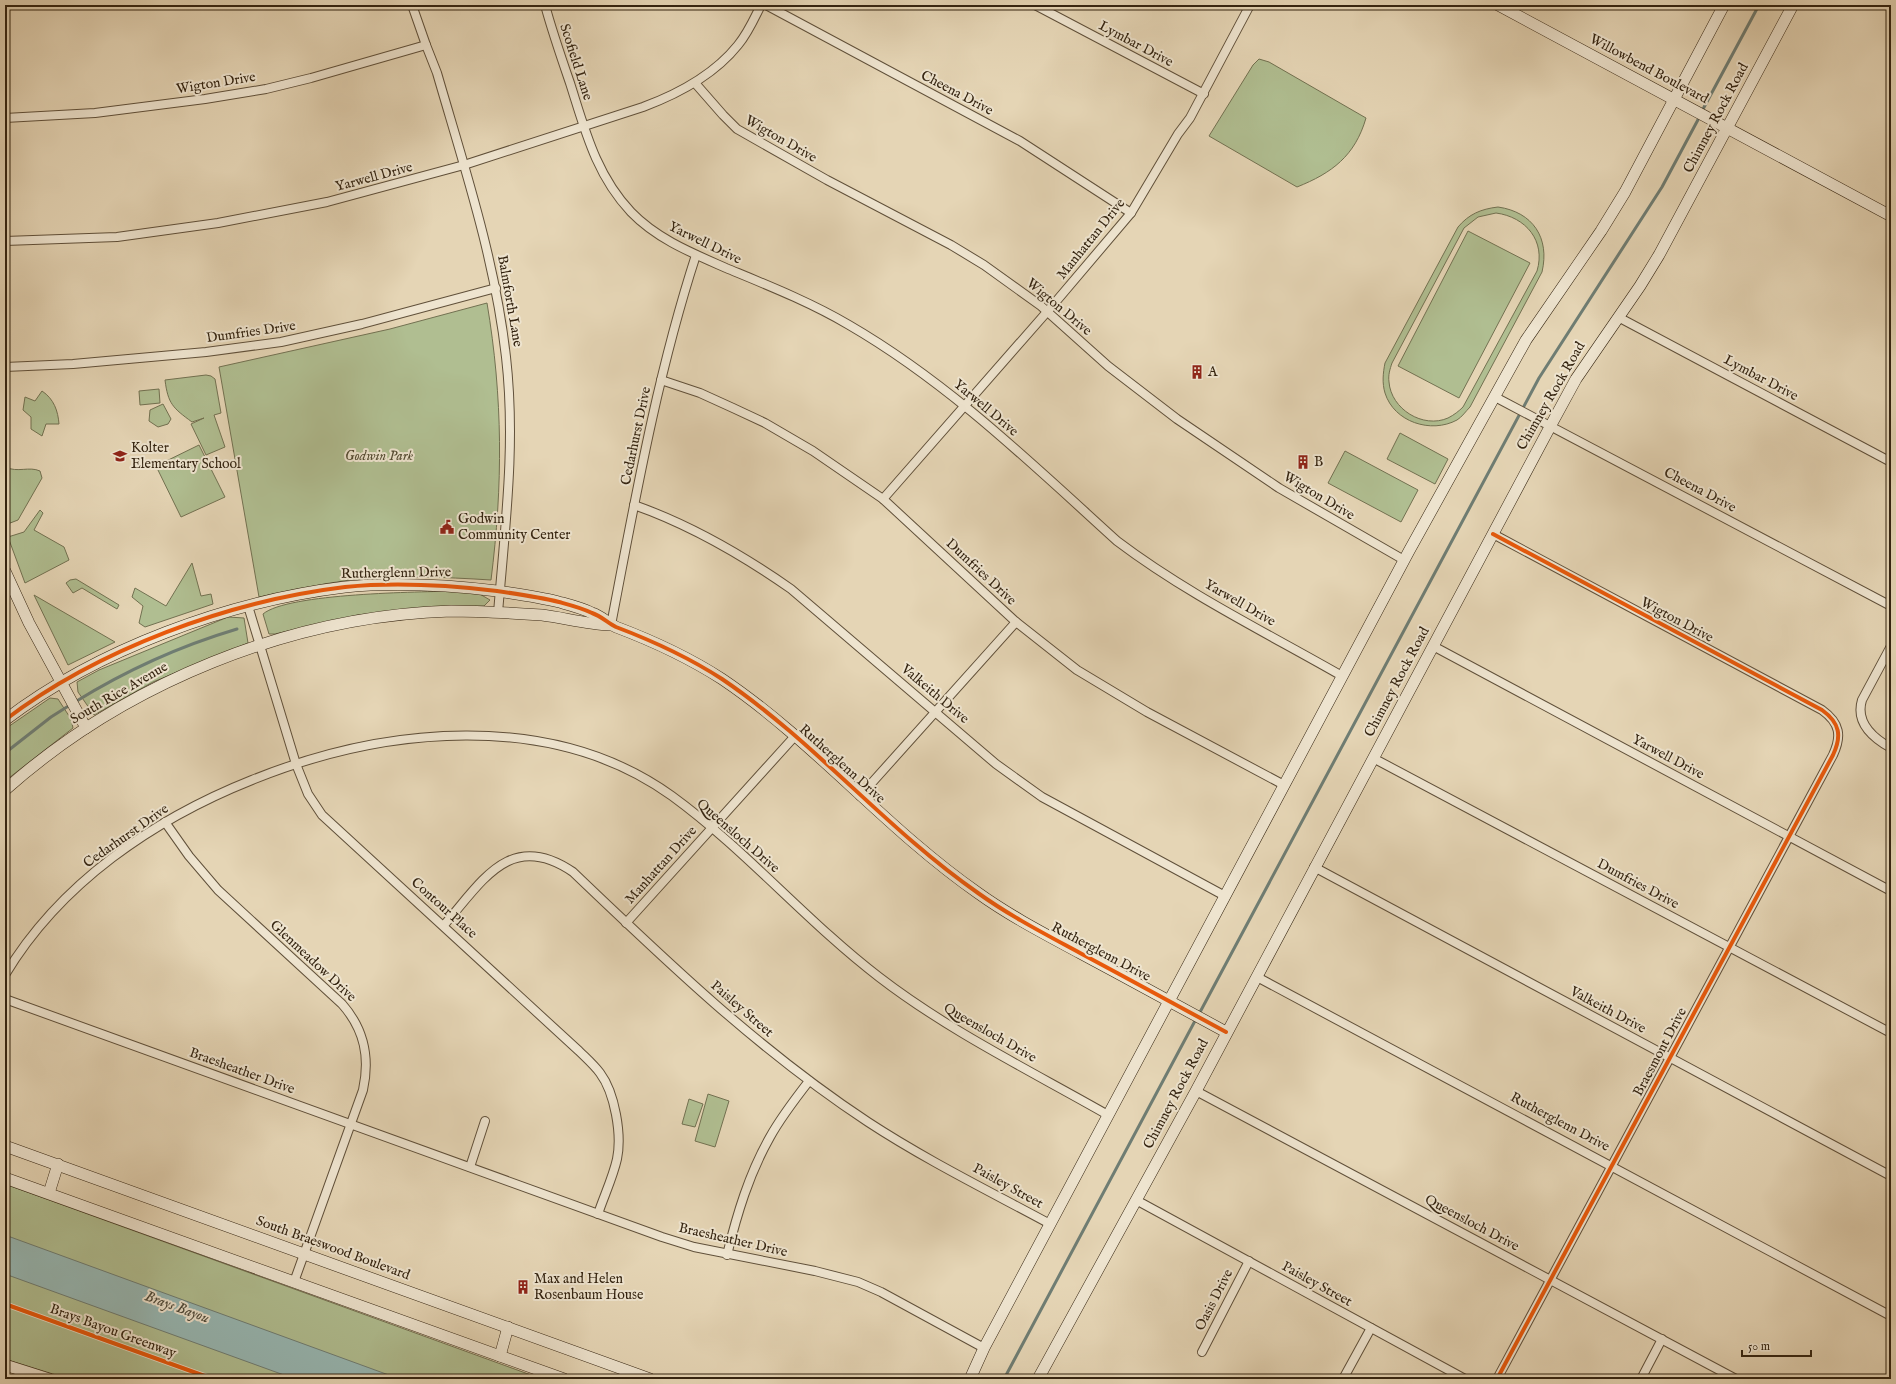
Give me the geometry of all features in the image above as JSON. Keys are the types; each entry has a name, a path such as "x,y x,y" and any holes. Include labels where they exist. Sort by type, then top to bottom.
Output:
{"main road":[{"name":"Willowbend Boulevard","path":"1498,5 1891,216"},
{"path":"970,1379 984,1348 1404,560 1496,397 1526,340 1601,231 1625,192 1676,100 1724,5"},
{"name":"Chimney Rock Road","path":"1038,1379 1196,1091 1226,1032 1257,977 1314,867 1550,425 1576,379 1640,286 1659,255 1793,5"},
{"path":"5,571 29,624 86,728"},
{"name":"Rutherglenn Drive","path":"248,606 321,591 365,586 427,584 524,594 593,613 611,625 641,636 690,659 750,699 795,736 860,796 945,869 1001,909 1226,1032"},
{"path":"5,720 61,683 152,638 248,606"},
{"name":"Rutherglenn Drive","path":"261,645 310,631 394,615 452,611 544,616 593,624 611,625"},
{"name":"South Rice Avenue","path":"5,790 50,753 86,728 128,702 179,676 261,645"},
{"name":"South Braeswood Boulevard","path":"5,1146 650,1379"},
{"path":"48,1193 58,1164"},
{"path":"5,1178 564,1379"},
{"path":"500,1356 508,1327"},
{"path":"5,1365 49,1379"}],"street":[{"name":"Balmforth Lane","path":"412,5 437,73 488,252 496,288 506,358 511,448 508,507 498,613"},
{"name":"Scofield Lane","path":"545,5 583,126"},
{"path":"583,126 643,107 668,97 695,83 737,46 762,5"},
{"name":"Cheena Drive","path":"766,5 1020,141 1131,213"},
{"name":"Lymbar Drive","path":"1035,5 1204,94"},
{"name":"Manhattan Drive","path":"883,499 1047,312 1131,213 1204,94 1250,5"},
{"name":"Wigton Drive","path":"5,118 94,113 235,94 311,78 426,45"},
{"name":"Wigton Drive","path":"695,83 723,116 751,138 951,245 1008,282 1047,312 1108,366 1177,419 1279,488 1404,560"},
{"name":"Yarwell Drive","path":"5,241 117,237 218,223 327,202 464,166 583,126 596,163 615,192 632,212 651,230 672,244 794,297 848,324 927,376 965,405 1117,541 1141,559 1342,676"},
{"name":"Cedarhurst Drive","path":"611,625 634,505 661,380 679,306 696,255"},
{"name":"Dumfries Drive","path":"5,368 72,364 206,352 281,342 362,324 496,288"},
{"name":"Lymbar Drive","path":"1618,317 1891,462"},
{"name":"Dumfries Drive","path":"661,380 700,393 765,423 813,451 883,499 1016,622 1055,654 1105,688 1284,786"},
{"name":"Cheena Drive","path":"1496,397 1510,403 1891,606"},
{"name":"Valkeith Drive","path":"634,505 666,516 695,530 754,564 791,589 996,764 1042,797 1225,896"},
{"name":"Wigton Drive","path":"1493,534 1822,710 1832,719 1839,735"},
{"name":"Contour Place","path":"248,606 296,764 308,794 322,815 444,925 579,1051 601,1074 610,1092 616,1116 619,1139 617,1159 598,1214"},
{"path":"860,796 1016,622"},
{"name":"Yarwell Drive","path":"1433,646 1891,891"},
{"path":"1891,646 1862,700 1860,714 1863,722 1877,740 1891,748"},
{"name":"Queensloch Drive","path":"296,764 383,741 465,734 558,745 614,763 644,778 670,795 713,828 842,947 907,998 987,1047 1108,1115"},
{"name":"Braesmont Drive","path":"1497,1379 1833,756 1839,735"},
{"name":"Manhattan Drive","path":"626,923 795,736"},
{"name":"Dumfries Drive","path":"1373,758 1891,1033"},
{"name":"Cedarhurst Drive","path":"5,975 19,952 42,923 68,895 96,871 165,822 214,796 271,772 296,764"},
{"name":"Glenmeadow Drive","path":"165,822 189,856 218,890 342,1004 352,1015 363,1036 366,1049 367,1075 363,1090 294,1282"},
{"name":"Paisley Street","path":"444,925 494,869 505,861 518,857 533,856 560,863 573,872 626,923 726,1014 784,1063 896,1140 1050,1224"},
{"name":"Valkeith Drive","path":"1314,867 1891,1176"},
{"name":"Rutherglenn Drive","path":"1257,977 1891,1316"},
{"name":"Braesheather Drive","path":"5,999 598,1214 694,1247 727,1255 815,1271 858,1282 880,1292 984,1348"},
{"path":"727,1255 735,1219 756,1164 781,1119 809,1081"},
{"name":"Queensloch Drive","path":"1196,1091 1736,1379"},
{"path":"470,1167 485,1122"},
{"name":"Paisley Street","path":"1136,1200 1466,1379"},
{"name":"Oasis Drive","path":"1202,1352 1249,1261"},
{"path":"1343,1379 1371,1328"},
{"path":"1641,1379 1662,1340"}],"green space":[{"path":"1259,59 1269,62 1366,118 1356,143 1340,162 1321,176 1297,187 1209,136 1253,65"},
{"path":"1498,207 1521,214 1536,229 1541,238 1543,248 1544,260 1542,272 1470,407 1459,419 1447,424 1436,426 1415,423 1396,411 1385,393 1383,386 1383,374 1385,363 1458,227 1471,215","holes":["1496,213 1507,215 1525,225 1536,241 1539,250 1537,271 1463,407 1450,417 1438,421 1419,419 1402,408 1391,392 1389,377 1392,363 1464,228 1478,217"]},
{"path":"1468,231 1530,263 1459,398 1398,366"},
{"name":"Godwin Park","path":"487,303 496,373 500,442 498,510 491,580 420,577 368,578 259,597 219,367 390,329"},
{"path":"206,375 215,379 221,413 214,415 225,447 206,455 191,424 204,418 192,422 180,413 172,405 165,380"},
{"path":"159,389 160,403 140,405 139,391"},
{"path":"42,391 50,398 55,406 59,424 46,424 42,436 31,429 31,417 23,410 25,397 35,401"},
{"path":"163,404 171,419 168,424 158,427 149,421 150,410"},
{"path":"1400,433 1448,459 1435,484 1387,459"},
{"path":"199,445 225,497 181,517 156,466"},
{"path":"1345,451 1418,490 1401,522 1328,483"},
{"path":"5,467 10,469 32,469 40,471 42,478 18,520 5,525"},
{"path":"40,510 43,513 34,530 64,547 69,560 25,583 8,537 24,532"},
{"path":"192,563 201,596 211,594 213,604 145,627 139,623 143,606 132,597 135,588 166,606"},
{"path":"76,579 119,605 117,609 82,588 73,593 66,583 70,580"},
{"path":"457,591 478,593 490,600 484,606 405,610 358,615 275,634 269,634 263,614 277,607 326,598 386,593"},
{"path":"34,595 115,642 68,665"},
{"path":"228,617 244,618 248,643 153,682 94,715 78,692 77,682 99,670"},
{"path":"50,698 58,699 71,719 73,728 5,781 5,729"},
{"path":"708,1094 729,1101 715,1147 695,1141"},
{"path":"689,1099 703,1104 695,1127 682,1124"},
{"path":"5,1184 542,1379 69,1379 5,1359"}],"water":[{"name":"Brays Bayou","path":"5,1235 399,1379 295,1379 5,1274"}],"waterway":[{"path":"1702,111 1759,5"},
{"path":"1199,1014 1539,378 1662,187 1700,116"},
{"path":"75,702 113,680 153,660 195,643 237,629"},
{"path":"5,753 51,717 70,705"},
{"path":"1004,1379 1196,1019"}],"cycle path":[{"path":"1493,534 1822,710 1833,720 1838,730 1838,742 1833,755 1497,1379"},
{"path":"5,720 42,694 81,671 123,650 166,632 211,617 256,604 301,594 364,585 421,585 497,591 559,602 595,614 616,627 657,644 722,679 756,703 819,757 912,841 944,868 978,893 1028,924 1226,1032"},
{"name":"Brays Bayou Greenway","path":"5,1304 213,1379"}],"place":[{"name":"A","path":"1197,372"},
{"name":"Kolter Elementary School","path":"120,456"},
{"name":"B","path":"1303,462"},
{"name":"Godwin Community Center","path":"447,527"},
{"name":"Max and Helen Rosenbaum House","path":"523,1287"}]}
